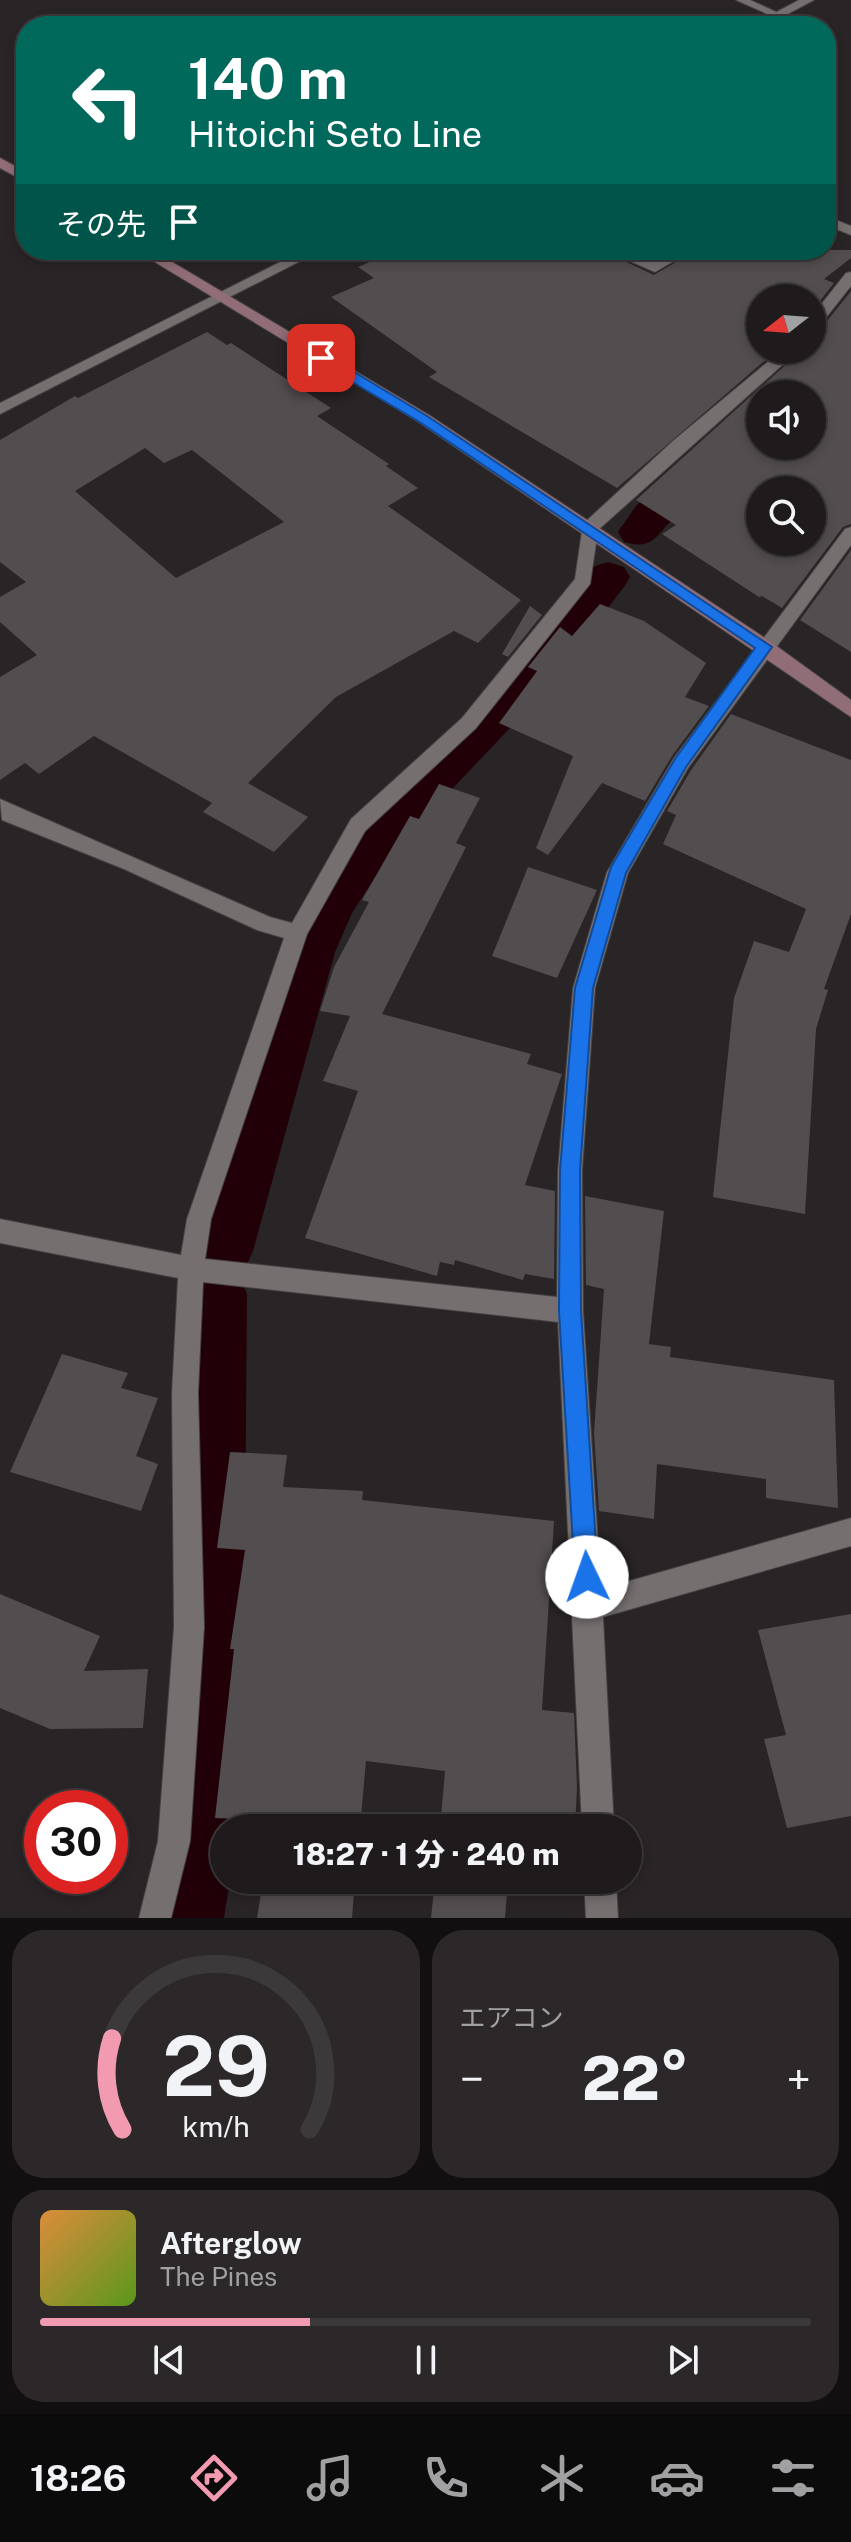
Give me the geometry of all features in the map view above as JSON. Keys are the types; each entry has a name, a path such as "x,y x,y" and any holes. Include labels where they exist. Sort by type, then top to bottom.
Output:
{"main road":[{"path":"158,260 423,418 764,647 851,710"}],"street":[{"path":"778,15 808,0"},
{"path":"0,409 295,260"},
{"path":"635,260 655,268 669,260"},
{"path":"826,308 851,276"},
{"path":"155,1918 174,1841 189,1627 185,1393 191,1269 199,1219 297,933 358,825 469,723 584,580 589,528 679,445 774,364"},
{"path":"597,1814 570,1311 570,1171 584,988 618,872 681,763 851,533"},
{"path":"0,807 9,814 118,857 265,924 297,933"},
{"path":"0,1231 191,1269 570,1311"},
{"path":"588,1607 851,1532"},
{"path":"601,1894 602,1918"}],"lane":[{"path":"741,0 778,15"}],"building":[{"path":"836,250 851,250 851,258 824,279 834,283 826,293 826,284 746,284 746,364 761,364 617,488 429,377 437,372 331,297 374,278 358,267 374,260 622,260 654,275 679,260 836,260"},
{"path":"851,291 851,524 843,527 826,550 826,476 746,476 746,556 821,556 782,608 759,597 662,534 676,525 636,500 746,401 746,460 826,460 826,380 769,380 787,364 826,364 826,322"},
{"path":"207,332 227,345 231,343 331,408 317,416 389,464 386,466 418,488 388,506 521,600 478,643 454,631 336,697 248,783 308,817 274,852 203,812 212,803 94,736 39,774 25,763 0,780 0,677 37,655 0,622 0,597 26,582 0,562 0,440 75,396 78,398","holes":["145,448 164,463 192,450 284,522 176,578 75,491"]},
{"path":"851,550 851,652 800,620"},
{"path":"600,604 644,621 706,663 685,697 709,706 672,756 645,801 602,783 548,855 536,848 573,756 499,723 537,671 528,667 560,627 572,636"},
{"path":"530,606 542,615 508,657 502,654"},
{"path":"731,714 851,760 851,914 824,989 828,990 816,1029 805,1214 713,1197 734,998 754,941 789,952 806,909 663,844 676,815 667,811 691,770"},
{"path":"439,784 480,798 456,843 466,847 382,1014 531,1054 527,1064 562,1074 525,1185 555,1191 554,1279 525,1274 523,1280 455,1260 454,1265 440,1262 437,1276 305,1238 358,1091 323,1081 350,1016 320,1011 334,967 369,902 362,900 410,816 419,819"},
{"path":"528,867 597,890 557,978 492,956"},
{"path":"585,1196 664,1211 649,1344 671,1347 670,1357 834,1380 838,1508 766,1498 766,1479 657,1464 654,1519 599,1511 594,1433 604,1289 586,1285"},
{"path":"62,1354 128,1373 121,1388 158,1398 136,1456 158,1464 141,1511 10,1472"},
{"path":"230,1452 287,1455 283,1487 363,1491 362,1500 554,1521 542,1710 574,1713 576,1814 441,1814 445,1771 366,1761 361,1814 215,1814 234,1649 230,1649 245,1550 217,1548"},
{"path":"0,1594 100,1636 84,1671 148,1669 143,1728 50,1729 0,1708"},
{"path":"851,1614 851,1816 787,1828 764,1739 786,1735 758,1630"},
{"path":"261,1894 354,1894 352,1918 257,1918"},
{"path":"434,1894 507,1894 505,1918 431,1918"}],"waterway":[{"path":"639,532 651,516 746,425"},
{"path":"222,1251 308,952 330,904 373,839 514,694 608,577"},
{"path":"184,1918 205,1796 216,1294"}],"route":[{"path":"321,358 423,418 764,647 681,763 618,872 584,988 570,1171 570,1311 587,1577"}]}
